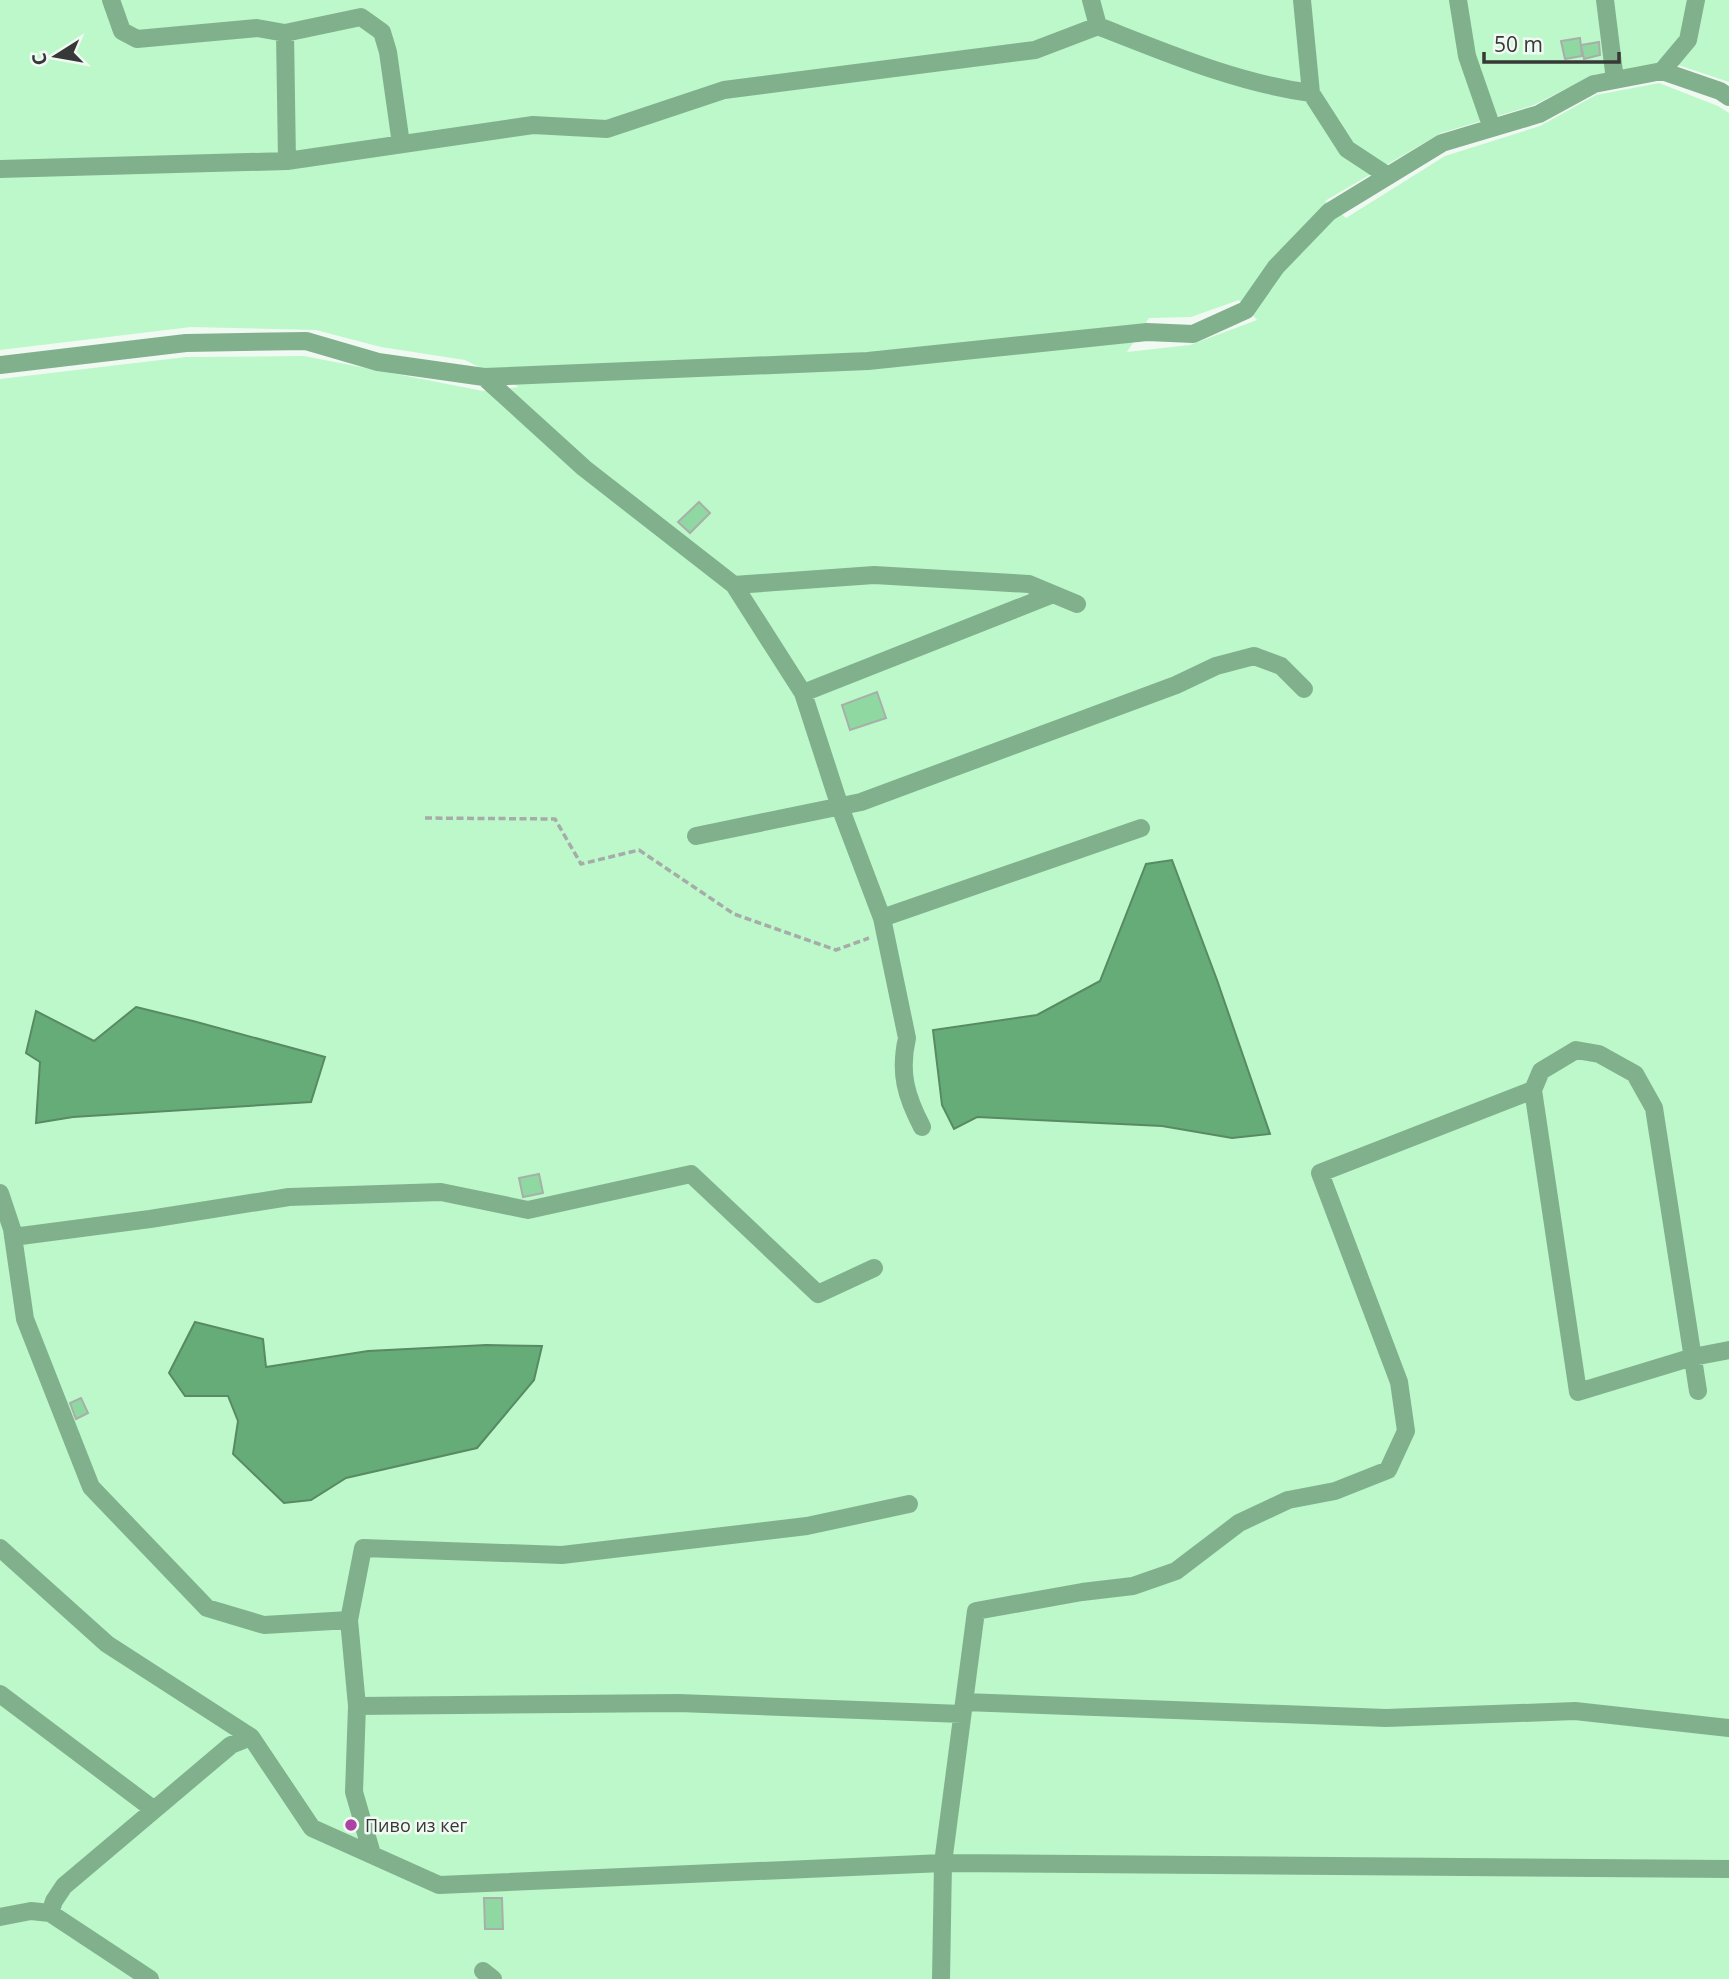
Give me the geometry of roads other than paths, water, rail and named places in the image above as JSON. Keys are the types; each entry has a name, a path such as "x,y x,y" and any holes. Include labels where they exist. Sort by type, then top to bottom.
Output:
{"street":[{"path":"111,0 122,31 137,39 257,28 285,33 361,17 382,32 388,52 401,144"},
{"path":"1091,0 1098,26"},
{"path":"1302,0 1311,93 1347,149 1388,176"},
{"path":"1458,0 1467,56 1492,128"},
{"path":"1605,0 1615,80"},
{"path":"1662,71 1688,40 1696,0"},
{"path":"0,169 287,161 533,125 607,129 724,90 1035,50 1098,26 1167,55 1285,89 1311,93"},
{"path":"285,33 287,161"},
{"path":"0,365 186,343 306,341 377,362 484,377 868,360 1147,332 1193,334 1246,310 1276,267 1329,212 1442,143 1539,114 1594,84 1662,71 1720,91 1729,97"},
{"path":"484,377 584,468 734,585 803,693 840,807 884,925 907,1038 903,1058 907,1098 922,1128"},
{"path":"734,585 874,575 1029,584 1077,604"},
{"path":"803,693 1051,595"},
{"path":"696,836 861,802 1163,690 1216,666 1254,656 1281,666 1304,689"},
{"path":"884,925 1140,828"},
{"path":"1698,1391 1693,1357 1654,1108 1635,1074 1599,1054 1576,1050 1541,1072 1533,1090 1578,1392 1693,1357 1729,1350"},
{"path":"941,1979 943,1863 976,1611 1133,1586 1176,1571 1239,1523 1288,1500 1335,1491 1388,1470 1406,1431 1399,1382 1320,1173 1533,1090"},
{"path":"13,1237 289,1197 442,1192 528,1210 691,1174 818,1294 874,1268"},
{"path":"0,1193 13,1237 25,1319 91,1487 207,1608 264,1626 349,1620"},
{"path":"372,1854 354,1792 356,1706 349,1620 363,1548 562,1555 807,1526 909,1504"},
{"path":"0,1548 107,1644 251,1737 313,1828 439,1885 943,1863 1729,1869"},
{"path":"0,1694 153,1810"},
{"path":"356,1706 679,1703 1386,1718 1575,1711 1729,1728"},
{"path":"50,1913 54,1900 64,1886 231,1745 251,1737"},
{"path":"0,1917 31,1911 50,1913 149,1979"}],"place":[{"name":"Пиво из кег","path":"351,1825"}]}
